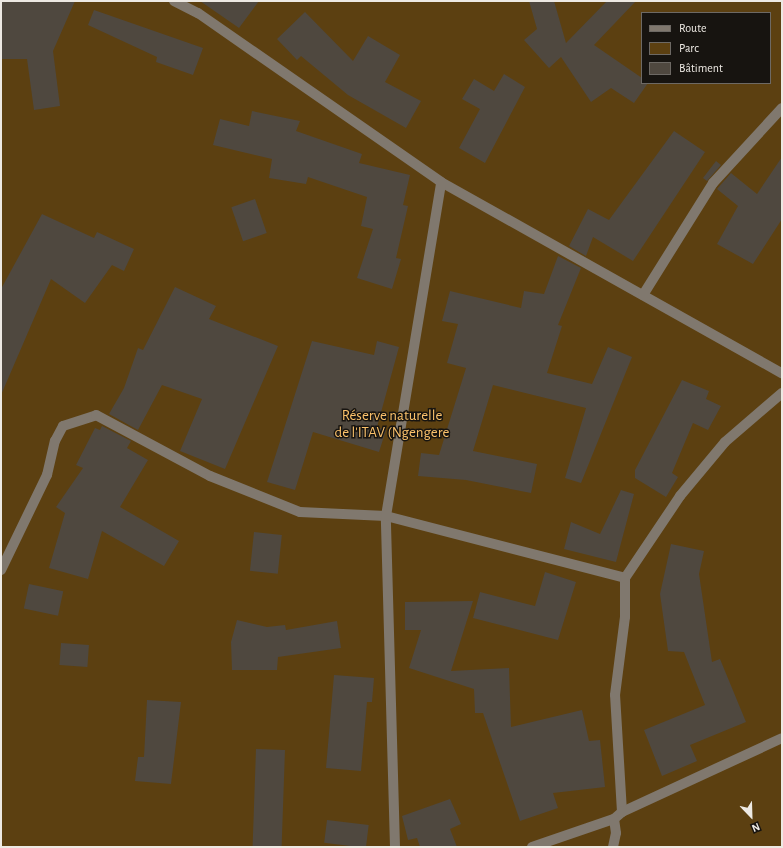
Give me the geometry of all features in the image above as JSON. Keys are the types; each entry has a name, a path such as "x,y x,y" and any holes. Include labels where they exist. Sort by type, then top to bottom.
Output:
{"street":[{"path":"174,1 198,13 441,182 782,373"},
{"path":"643,295 713,183 782,108"},
{"path":"394,847 386,516 441,182"},
{"path":"622,812 615,695 625,618 625,578 680,496 725,442 782,393"},
{"path":"1,570 48,475 55,440 63,426 96,416 210,476 300,512 386,516 625,578"},
{"path":"532,847 614,819 622,812 782,738"},
{"path":"613,847 616,833 614,819"}],"green space":[{"name":"Réserve naturelle de l'ITAV (Ngengere","path":"1,1 782,1 782,847 1,847"}],"building":[{"path":"1,1 75,1 53,51 60,106 34,110 27,59 1,59"},
{"path":"200,1 259,1 239,28"},
{"path":"529,1 554,1 566,43 607,1 636,1 594,45 641,77 641,84 647,84 634,103 611,88 591,102 561,57 549,68 524,40 537,29"},
{"path":"94,10 203,48 193,75 156,62 157,57 88,25"},
{"path":"305,12 353,61 368,36 400,55 385,82 421,101 406,128 348,95 301,56 297,60 277,39"},
{"path":"504,74 525,87 485,163 459,148 480,109 462,99 474,79 494,91"},
{"path":"252,111 300,121 296,131 362,154 359,163 410,175 403,205 408,206 396,258 401,259 392,289 357,278 373,229 361,226 367,197 308,177 306,184 269,178 272,159 213,145 220,119 249,126"},
{"path":"674,131 705,152 633,261 593,237 586,256 569,246 588,209 609,220"},
{"path":"782,157 782,219 753,264 717,244 738,206 717,189 731,173 757,194"},
{"path":"716,161 721,165 707,181 703,178"},
{"path":"255,199 267,233 243,241 231,207"},
{"path":"42,214 94,238 97,232 134,249 124,271 112,265 85,303 51,279 1,395 1,289"},
{"path":"558,256 581,268 558,325 562,326 547,373 592,384 608,347 632,357 581,483 565,478 586,408 493,385 473,451 537,464 531,493 466,480 418,476 421,453 439,455 466,368 447,363 458,324 442,321 450,291 521,308 524,291 544,294"},
{"path":"175,287 216,306 209,319 278,346 225,469 180,451 202,399 162,385 138,430 109,414 124,388 138,348 143,350"},
{"path":"312,341 374,355 377,341 399,347 377,427 386,430 379,452 313,432 295,490 267,482"},
{"path":"682,380 709,391 706,399 721,406 708,430 693,423 672,473 678,477 666,497 635,478 635,470"},
{"path":"102,426 131,441 127,448 148,460 120,507 179,541 164,566 102,531 88,579 49,568 65,513 56,507 83,468 76,465 95,428 100,430"},
{"path":"621,490 634,494 616,562 564,549 571,522 600,534"},
{"path":"254,532 282,535 278,574 250,571"},
{"path":"671,544 704,551 699,574 712,662 720,659 746,722 690,745 697,761 662,776 644,730 705,705 684,652 668,651 660,594"},
{"path":"545,572 576,582 558,640 473,618 480,592 535,606"},
{"path":"29,584 63,591 58,616 24,608"},
{"path":"473,601 451,671 509,668 511,727 582,710 589,741 600,740 605,787 553,793 558,808 520,821 483,713 475,713 474,689 409,668 421,630 405,630 405,602"},
{"path":"237,620 267,627 285,625 286,630 337,621 341,648 278,657 277,670 232,670 231,642"},
{"path":"61,643 89,645 87,667 59,665"},
{"path":"334,675 374,678 372,702 367,702 361,771 326,768"},
{"path":"147,700 181,702 171,784 135,781 138,757 144,757"},
{"path":"256,749 285,750 282,847 253,847"},
{"path":"450,799 461,824 450,829 457,847 420,847 417,838 408,840 402,816"},
{"path":"327,820 369,825 366,847 324,843"}]}
